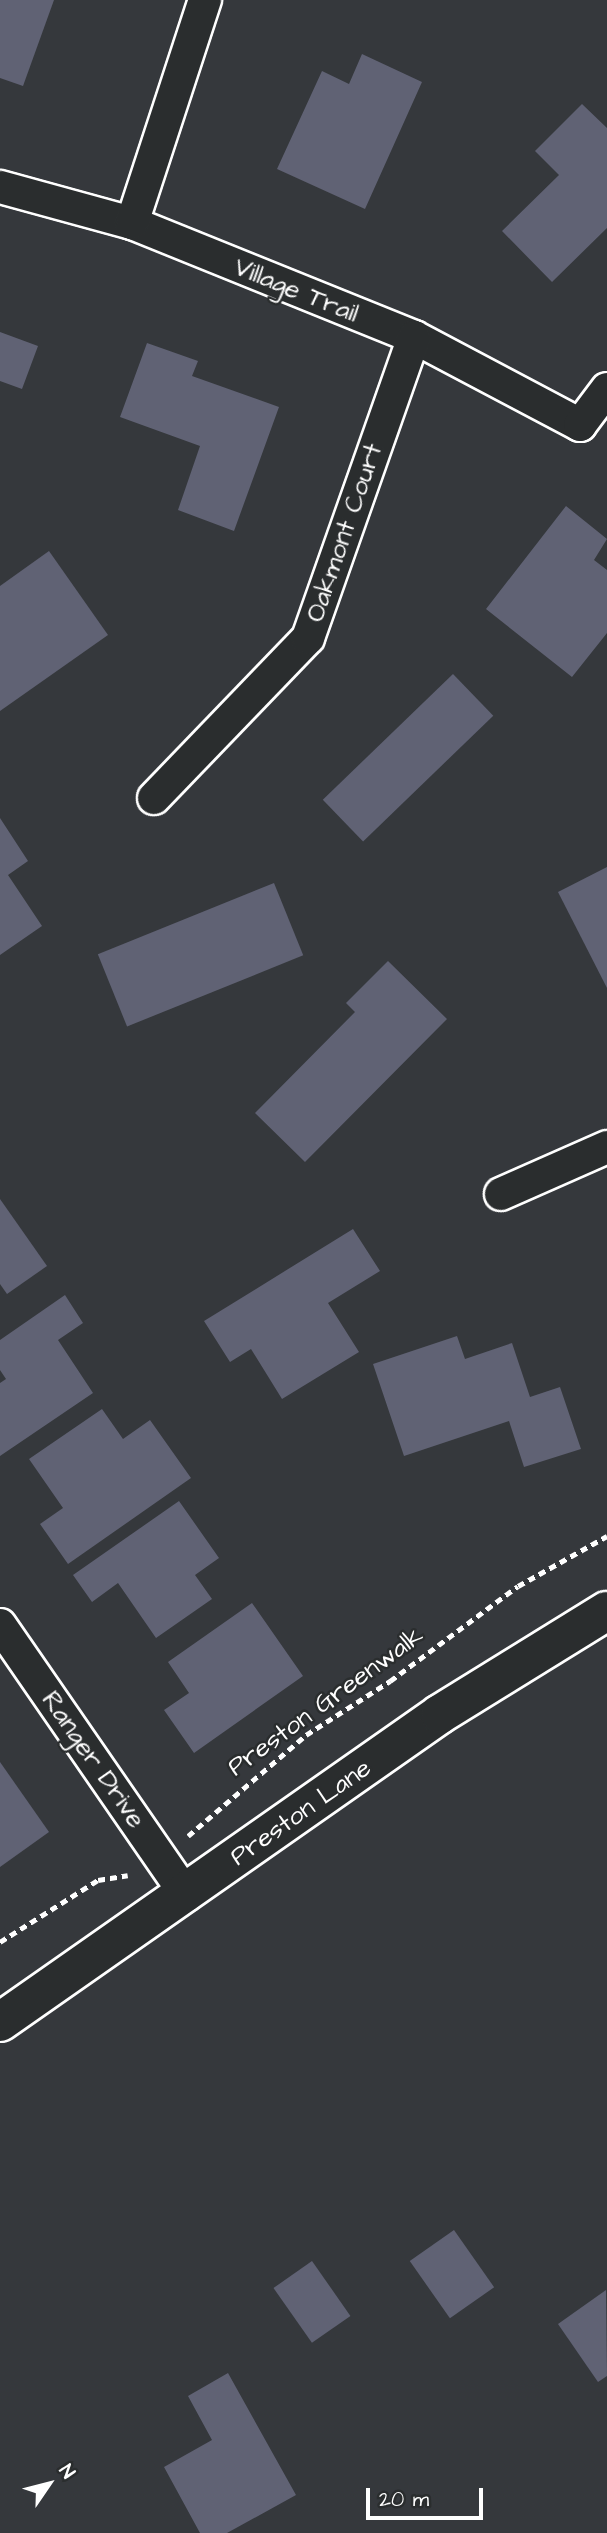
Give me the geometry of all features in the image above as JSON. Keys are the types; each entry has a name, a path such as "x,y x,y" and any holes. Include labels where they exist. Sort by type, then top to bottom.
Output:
{"street":[{"path":"132,223 205,0"},
{"name":"Village Trail","path":"0,187 132,223 414,337 580,425 607,389"},
{"name":"Oakmont Court","path":"154,798 308,638 414,337"},
{"path":"501,1195 607,1147"},
{"name":"Preston Lane","path":"0,2022 187,1895 440,1714 607,1611"},
{"name":"Ranger Drive","path":"1,1630 187,1895"}],"path":[{"name":"Preston Greenwalk","path":"0,1942 98,1880 134,1874 160,1856 306,1735 390,1681 519,1586 607,1536"}],"building":[{"path":"0,0 54,0 23,86 0,78"},
{"path":"362,54 422,82 365,209 277,169 322,71 349,84"},
{"path":"582,104 607,128 607,228 552,282 502,231 559,175 535,151"},
{"path":"0,332 38,346 22,389 0,381"},
{"path":"147,343 198,361 192,376 279,407 234,531 178,510 200,446 120,417"},
{"path":"566,506 607,539 594,560 607,570 607,633 572,677 486,609"},
{"path":"49,551 108,635 0,711 0,586"},
{"path":"453,674 493,716 363,841 323,800"},
{"path":"0,818 28,861 8,875 42,926 0,955"},
{"path":"607,867 607,988 558,892"},
{"path":"274,883 303,955 127,1026 98,954"},
{"path":"388,961 447,1019 305,1162 255,1113 355,1012 346,1003"},
{"path":"0,1199 47,1266 7,1294 0,1284"},
{"path":"353,1229 380,1271 328,1303 359,1352 282,1399 251,1349 230,1362 204,1321"},
{"path":"65,1295 83,1323 58,1340 93,1393 0,1456 0,1383 6,1379 0,1370 0,1340"},
{"path":"457,1336 465,1359 512,1343 530,1397 560,1387 581,1449 524,1467 509,1421 404,1456 373,1364"},
{"path":"102,1409 123,1439 150,1420 191,1478 68,1564 40,1524 63,1508 29,1459"},
{"path":"179,1501 219,1558 195,1575 212,1599 156,1638 118,1583 92,1602 73,1575"},
{"path":"252,1603 303,1676 194,1753 164,1710 189,1693 168,1662"},
{"path":"0,1762 49,1832 0,1867"},
{"path":"454,2230 494,2287 450,2318 410,2261"},
{"path":"312,2261 350,2316 312,2343 273,2288"},
{"path":"606,2290 607,2376 598,2382 558,2324"},
{"path":"228,2373 296,2495 227,2533 200,2533 164,2467 212,2440 188,2396"}]}
